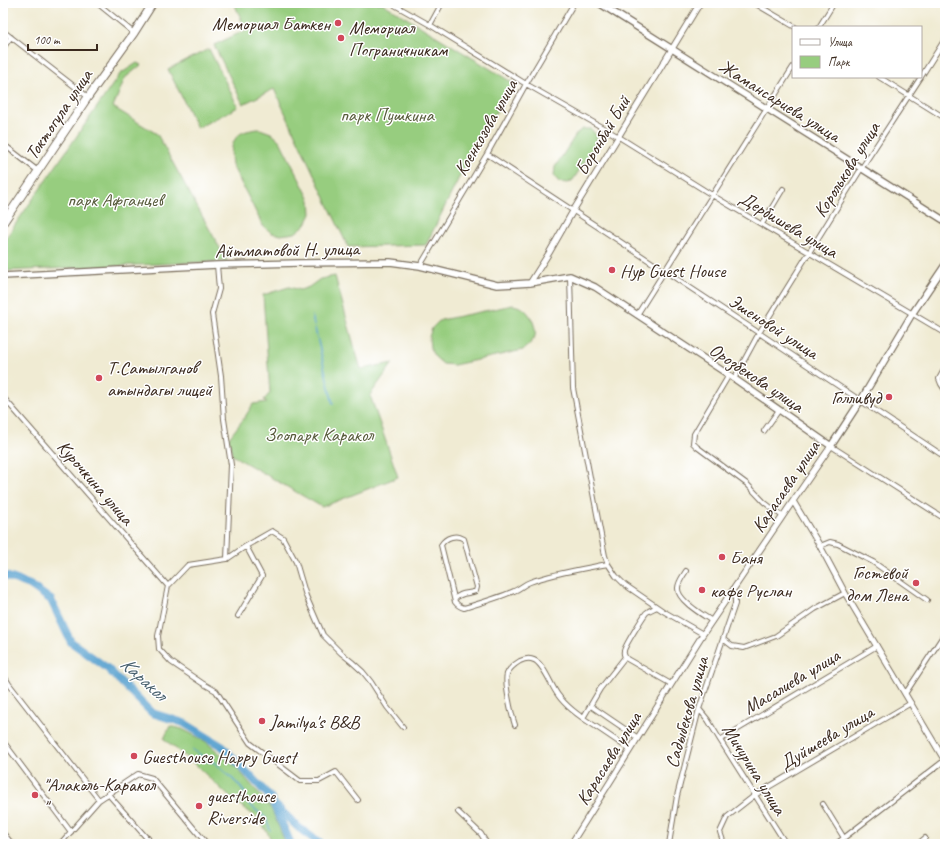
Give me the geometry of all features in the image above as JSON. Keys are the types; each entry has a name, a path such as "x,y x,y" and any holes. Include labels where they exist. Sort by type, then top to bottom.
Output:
{"highway":[{"name":"Токтогула улица","path":"3,223 88,97 134,33 153,3"}],"main road":[{"name":"Жамансариева улица","path":"600,3 945,221"},
{"name":"Айтматовой Н. улица","path":"3,276 298,262 390,262 420,266 497,285 530,283 570,276"},
{"name":"Карасаева улица","path":"831,446 861,400 912,314 945,265"},
{"name":"Орозбекова улица","path":"570,276 595,287 732,377 831,446"}],"street":[{"path":"97,3 134,33"},
{"path":"391,3 430,25 526,84"},
{"path":"430,25 442,3"},
{"name":"Коенкозова улица","path":"420,266 487,154 574,3"},
{"name":"Боронбай Бий","path":"530,283 700,3"},
{"path":"754,3 793,26"},
{"path":"819,26 834,3"},
{"path":"3,31 88,97"},
{"path":"3,48 10,36"},
{"name":"Королькова улица","path":"922,75 945,39"},
{"path":"637,315 792,69"},
{"path":"881,78 945,118"},
{"name":"Королькова улица","path":"732,377 861,169 920,78"},
{"name":"Дербишева улица","path":"526,84 619,137 712,195 945,333"},
{"path":"3,144 38,171"},
{"name":"Эшеновой улица","path":"487,154 760,333 945,457"},
{"path":"762,224 783,189"},
{"path":"217,265 219,289 212,314 221,376 224,419 231,465 227,559"},
{"path":"570,276 573,388 605,556 608,564 616,576 626,585 657,607 703,634"},
{"path":"945,368 940,379 945,390"},
{"path":"732,377 694,434 693,442 697,447 747,484 764,502 782,516"},
{"name":"Курочкина улица","path":"3,397 168,586"},
{"path":"764,430 779,410"},
{"name":"Карасаева улица","path":"572,844 703,634 831,446"},
{"name":"Орозбекова улица","path":"831,446 945,519"},
{"path":"793,501 945,760 836,844"},
{"path":"358,800 336,772 319,781 300,781 250,743 216,691 202,684 171,662 160,649 158,636 168,586 188,565 227,559 272,531 283,538 296,562 306,596 324,635 340,653 363,672 403,727"},
{"path":"455,599 459,595 477,590 464,539 457,537 445,540 441,545 455,599 457,605 464,608 515,591 528,582 578,569 608,564"},
{"path":"820,546 830,542 838,544 873,562 927,600"},
{"path":"238,616 262,576 246,546"},
{"path":"686,571 678,588 679,594 691,608 712,621"},
{"name":"Садыбекова улица","path":"669,844 676,796 700,709 735,604 735,598 732,591"},
{"path":"723,639 732,646 744,648 776,636 815,609 846,593"},
{"path":"583,718 600,689 625,657 625,647 643,617 657,607"},
{"path":"905,694 945,633"},
{"name":"Масалиева улица","path":"720,740 877,646"},
{"path":"625,657 672,684"},
{"path":"515,725 511,714 506,679 508,672 515,665 525,659 533,659 543,669 558,696 567,705 583,718 630,750"},
{"path":"3,674 9,684 99,800"},
{"path":"3,687 9,684"},
{"name":"Дуйшеева улица","path":"724,844 720,832 727,817 755,795 911,704"},
{"path":"591,706 638,738"},
{"name":"Мичурина улица","path":"700,709 786,844"},
{"path":"3,741 71,832"},
{"path":"60,844 99,800 138,774 152,778 207,844"},
{"path":"108,794 152,844"},
{"path":"823,804 844,838"},
{"path":"458,812 481,834 487,844"},
{"path":"3,833 12,844"},
{"path":"142,844 148,838"},
{"path":"918,844 925,838"}],"green space":[{"name":"парк Пушкина","path":"234,3 382,3 515,84 476,143 426,245 348,247 274,89 243,104 214,45 246,30"},
{"path":"209,49 238,107 197,128 168,69"},
{"name":"парк Афганцев","path":"137,63 141,65 125,78 113,107 157,134 227,261 3,271 3,242 120,74"},
{"path":"260,129 271,133 280,141 310,200 311,214 306,224 295,233 281,235 272,233 263,226 232,165 231,154 233,144 238,136 247,131"},
{"path":"583,129 591,129 597,136 596,144 573,180 568,183 559,182 554,176 555,167 577,133"},
{"name":"Зоопарк Каракол","path":"335,276 361,369 393,363 370,395 398,477 322,507 232,455 229,438 253,404 267,402 264,400 270,393 263,295 289,287 300,290 309,287 320,279"},
{"path":"513,305 522,308 527,312 535,329 534,338 523,350 454,365 443,364 434,356 430,348 429,337 432,328 441,320"},
{"path":"170,726 182,729 205,741 236,767 271,808 286,844 274,844 259,819 233,800 198,767 164,739"}],"waterway":[{"path":"312,316 333,404"},
{"name":"Каракол","path":"3,575 30,585 51,600 71,642 107,668 152,713 184,723 223,747 271,798 291,844"},
{"path":"193,750 202,756 206,761 214,762 237,783 245,793 246,802 266,818 270,830"},
{"path":"276,806 299,828 321,844"}],"place":[{"name":"Мемориал Баткен","path":"338,23"},
{"name":"Мемориал Пограничникам","path":"341,38"},
{"name":"Нур Guest House","path":"612,270"},
{"name":"Т.Сатылганов атындагы лицей","path":"99,378"},
{"name":"Голливуд","path":"889,397"},
{"name":"Баня","path":"722,557"},
{"name":"Гостевой дом Лена","path":"916,583"},
{"name":"кафе Руслан","path":"702,590"},
{"name":"Jamilya's B&B","path":"262,721"},
{"name":"Guesthouse Happy Guest","path":"134,756"},
{"name":"\"Алаколь-Каракол \"","path":"35,795"},
{"name":"guesthouse Riverside","path":"199,806"}]}
